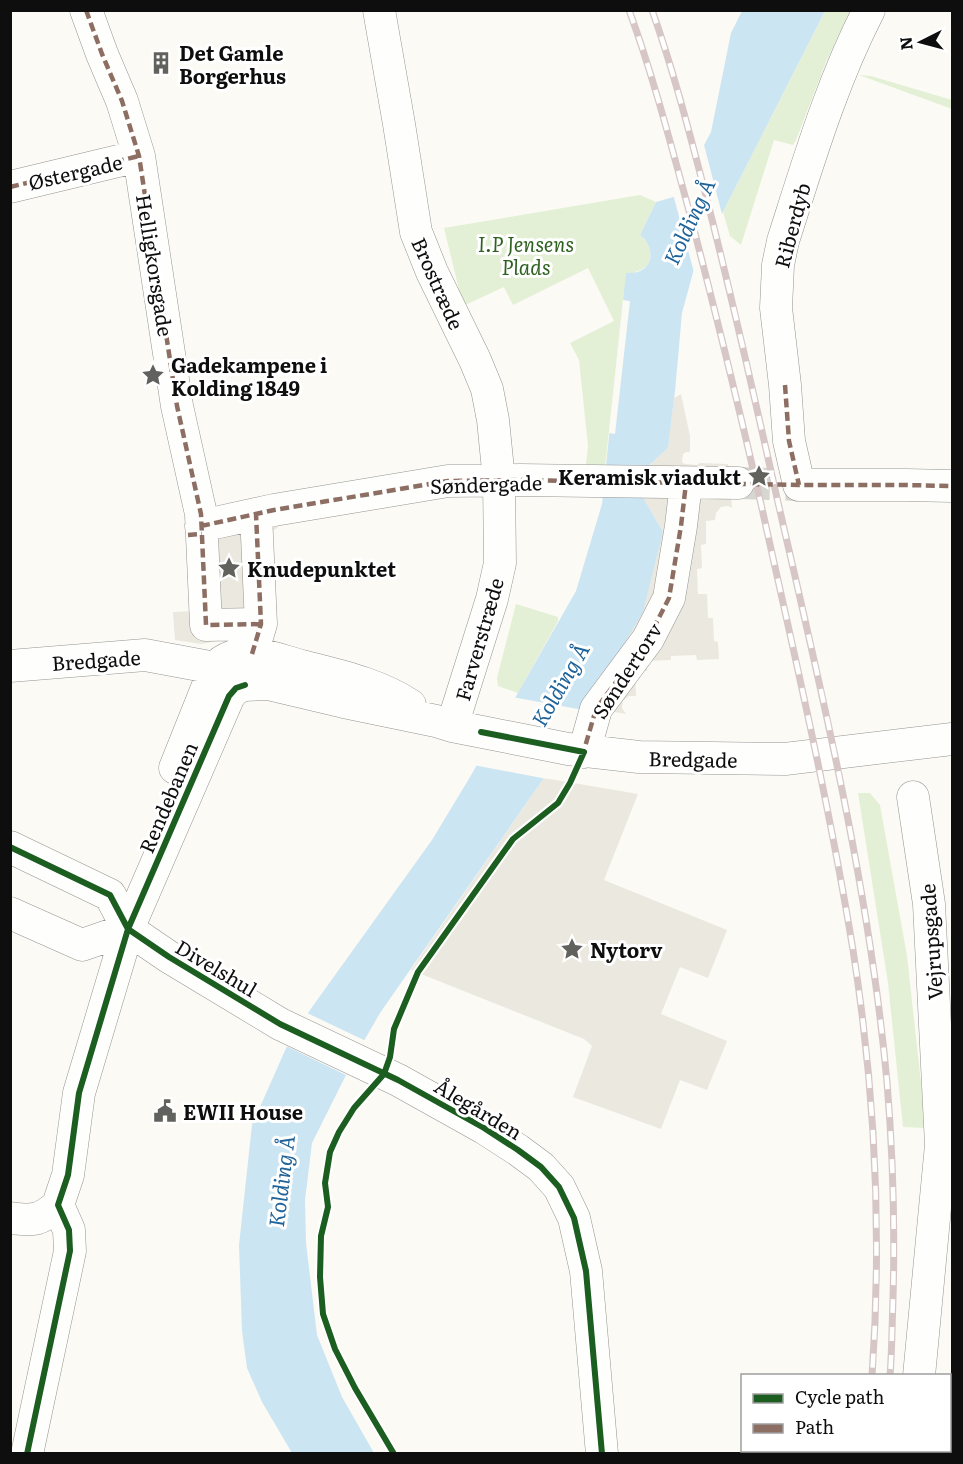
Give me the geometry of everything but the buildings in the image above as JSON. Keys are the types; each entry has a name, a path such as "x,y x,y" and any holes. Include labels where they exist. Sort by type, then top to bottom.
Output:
{"street":[{"name":"Helligkorsgade","path":"86,10 122,101 139,156 177,406 201,514 201,526"},
{"name":"Brostræde","path":"379,10 416,232 432,272 487,389 493,420 499,480"},
{"name":"Riberdyb","path":"869,10 831,95 783,241 778,266 776,308 789,441 799,485 952,486"},
{"name":"Østergade","path":"10,187 139,156"},
{"name":"Farverstræde","path":"444,723 492,599 500,563 499,480"},
{"name":"Søndergade","path":"201,526 256,514 448,481 738,483"},
{"name":"Søndertorv","path":"576,751 597,709 648,639 669,598 681,526 672,483"},
{"path":"252,654 261,624 256,514"},
{"path":"201,526 206,625 261,624"},
{"name":"Bredgade","path":"216,668 220,662 235,655 252,654 370,684 444,723"},
{"name":"Bredgade","path":"10,666 145,655 216,668 245,685 268,684 576,751 639,757 785,759 952,739"},
{"name":"Rendebanen","path":"128,929 127,886 129,879 216,668"},
{"name":"Rendebanen","path":"128,929 229,696 236,688 245,685"},
{"name":"Vejrupsgade","path":"913,797 941,905 947,1147 919,1374"},
{"path":"10,847 110,895 128,929 79,1093 68,1175 58,1205 42,1218 28,1220 10,1218"},
{"path":"10,913 82,945 128,929"},
{"name":"Divelshul","path":"128,929 169,957 292,1030"},
{"name":"Ålegården","path":"292,1030 398,1080 484,1128 541,1167 558,1187 574,1218 585,1271 602,1454"},
{"path":"27,1454 70,1251 69,1230 58,1205"}],"green space":[{"path":"825,11 850,11 826,62 796,140 793,145 774,140 741,245 730,236 723,212"},
{"path":"859,75 871,76 952,100 952,109"},
{"name":"I.P Jensens Plads","path":"640,195 656,202 640,235 648,245 651,256 646,266 635,272 623,300 604,477 585,473 588,446 579,360 570,343 614,321 588,268 513,305 504,287 463,306 444,228"},
{"path":"516,604 558,617 558,621 518,693 498,686 497,678"},
{"path":"858,793 870,793 880,805 907,956 926,1128 903,1127 888,983"}],"shaded area":[{"path":"681,394 690,436 690,452 683,454 682,462 697,465 700,463 728,464 732,508 721,507 716,513 715,520 706,521 706,544 701,545 702,568 697,569 698,594 707,594 708,618 713,618 714,641 718,642 719,659 697,660 696,655 671,656 671,660 648,661 647,671 635,672 636,696 629,696 623,701 622,708 626,714 587,707 663,532 644,499 646,468 668,448 674,398"},
{"name":"Knudepunktet","path":"274,510 278,528 266,537 238,633 201,644 175,640 173,612 194,611 188,535 184,516"},
{"name":"Nytorv","path":"544,778 638,794 604,880 727,930 708,978 680,967 661,1014 727,1041 707,1090 680,1080 661,1129 573,1097 592,1046 584,1039 411,970"}],"water":[{"name":"Kolding Å","path":"742,11 825,11 694,269 682,313 668,448 646,468 644,499 663,532 643,612 544,778 380,1013 357,1053 312,1143 305,1200 306,1243 317,1335 342,1397 374,1453 292,1453 262,1402 247,1368 242,1331 239,1245 252,1125 287,1046 310,1010 432,840 576,591 602,504 626,273 635,273 645,268 650,253 647,243 640,235 656,202 677,196 711,132 731,33"}],"pier":[{"path":"703,141 723,218 695,276 673,194"},
{"path":"623,300 630,301 615,434 609,433"},
{"path":"512,697 589,711 547,779 473,765"},
{"path":"305,1012 366,1041 348,1076 284,1045"}],"tunnel":[{"path":"738,483 799,485"}],"railway":[{"path":"629,10 647,61 670,140 731,374 802,687 844,897 861,1003 871,1109 876,1216 872,1374"},
{"path":"652,10 687,123 733,306 826,715 856,861 879,1008 889,1109 894,1245 890,1374"}],"marked path":[{"path":"86,10 122,101 139,156 177,406 201,514 206,625 261,624"},
{"path":"10,187 139,156"},
{"path":"785,385 789,441 799,485"},
{"path":"201,526 274,510 448,481 952,486"},
{"path":"582,757 596,709 648,639 669,598 686,483"},
{"path":"252,654 261,624 256,514"},
{"path":"188,535 202,534"}],"cycle path":[{"path":"27,1454 70,1251 69,1230 58,1205 68,1175 79,1093 128,929 229,696 236,688 245,685"},
{"path":"394,1454 335,1349 323,1314 320,1277 321,1236 328,1207 325,1183 330,1152 354,1108 384,1074 390,1057 394,1029 418,972 513,839 558,803 584,752 481,732"},
{"path":"10,847 110,895 128,929 169,957 280,1024 398,1080 484,1128 541,1167 559,1187 574,1218 586,1271 602,1454"}],"place":[{"name":"Det Gamle Borgerhus","path":"161,63"},
{"name":"Gadekampene i Kolding 1849","path":"153,375"},
{"name":"Keramisk viadukt","path":"759,476"},
{"name":"Knudepunktet","path":"229,568"},
{"name":"Nytorv","path":"572,949"},
{"name":"EWII House","path":"165,1111"}]}
